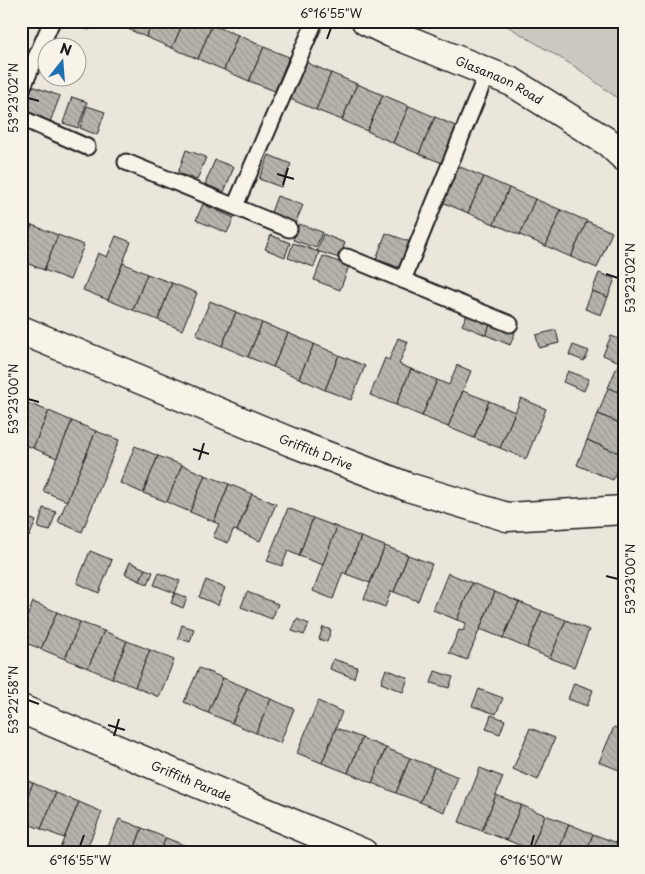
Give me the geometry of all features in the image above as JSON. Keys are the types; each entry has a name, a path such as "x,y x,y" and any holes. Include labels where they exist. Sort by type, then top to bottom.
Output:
{"street":[{"name":"Glasanaon Road","path":"366,21 512,82 609,144 624,156"},
{"name":"Griffith Drive","path":"21,330 291,442 408,487 507,518 624,510"},
{"name":"Griffith Parade","path":"21,708 362,853"}],"lane":[{"path":"21,91 52,21"},
{"path":"235,206 314,21"},
{"path":"403,280 487,73"},
{"path":"21,118 87,147"},
{"path":"126,162 289,229"},
{"path":"347,257 510,324"}],"shaded area":[{"path":"499,21 624,21 624,103 577,68"}],"building":[{"path":"70,21 93,21 89,30"},
{"path":"123,21 153,21 146,37 121,26"},
{"path":"153,21 184,21 172,48 146,37"},
{"path":"184,21 204,21 212,25 198,59 172,48"},
{"path":"212,25 238,35 224,70 198,59"},
{"path":"238,35 264,47 249,81 224,70"},
{"path":"264,47 289,57 275,91 249,81"},
{"path":"305,62 331,73 316,110 290,99"},
{"path":"331,73 357,84 342,120 316,110"},
{"path":"357,84 383,95 367,131 342,120"},
{"path":"32,86 60,96 50,122 23,112"},
{"path":"383,95 409,106 393,143 367,131"},
{"path":"72,97 87,102 78,128 63,123"},
{"path":"87,106 105,112 97,135 80,128"},
{"path":"409,106 435,117 419,154 393,143"},
{"path":"435,117 460,128 445,164 419,154"},
{"path":"186,150 206,157 197,180 178,173"},
{"path":"269,155 291,164 281,187 259,179"},
{"path":"215,160 234,167 224,192 205,184"},
{"path":"458,166 484,177 468,213 442,202"},
{"path":"484,177 509,188 494,224 468,213"},
{"path":"509,188 535,199 520,235 494,224"},
{"path":"277,196 303,205 295,224 270,215"},
{"path":"535,199 561,210 546,246 520,235"},
{"path":"203,204 234,218 227,233 196,220"},
{"path":"561,210 587,221 571,257 546,246"},
{"path":"21,221 32,225 21,252"},
{"path":"587,221 612,232 597,268 571,257"},
{"path":"299,224 322,232 316,248 293,240"},
{"path":"32,225 58,235 44,270 21,261 21,252"},
{"path":"386,233 413,243 403,269 376,259"},
{"path":"323,234 345,243 339,258 317,251"},
{"path":"58,235 84,245 70,280 44,270"},
{"path":"271,235 290,243 285,257 265,249"},
{"path":"116,236 131,242 108,300 83,290 98,253 107,257"},
{"path":"293,243 319,252 314,267 288,258"},
{"path":"323,256 349,266 340,290 314,280"},
{"path":"123,263 147,274 133,310 108,300"},
{"path":"599,273 615,279 608,297 592,291"},
{"path":"147,274 172,283 158,320 133,310"},
{"path":"172,283 197,293 182,330 158,320"},
{"path":"592,291 608,297 601,315 585,309"},
{"path":"210,301 236,312 222,346 196,335"},
{"path":"236,312 262,323 248,357 222,346"},
{"path":"468,312 491,322 486,335 462,325"},
{"path":"491,322 515,333 510,345 486,335"},
{"path":"262,323 288,333 273,367 248,357"},
{"path":"556,330 559,343 539,348 536,335"},
{"path":"288,333 314,344 299,378 273,367"},
{"path":"611,336 624,341 624,364 603,355"},
{"path":"398,338 408,342 399,364 411,369 396,405 370,395 385,358 389,360"},
{"path":"314,344 339,355 325,390 299,378"},
{"path":"573,345 589,351 584,361 569,355"},
{"path":"339,355 365,366 351,400 325,390"},
{"path":"619,362 624,364 624,394 608,388"},
{"path":"457,365 471,371 448,427 422,416 437,380 449,385"},
{"path":"411,369 437,380 422,416 396,405"},
{"path":"568,371 589,379 584,391 563,382"},
{"path":"608,388 624,394 624,425 598,414"},
{"path":"463,391 489,401 474,438 448,427"},
{"path":"521,398 546,409 526,459 500,448"},
{"path":"489,401 515,412 500,448 474,438"},
{"path":"25,402 49,411 33,448 21,443 21,411"},
{"path":"49,411 72,421 57,458 33,448"},
{"path":"598,414 624,425 623,455 587,440"},
{"path":"72,421 96,431 67,501 43,491"},
{"path":"96,431 119,440 82,532 58,522"},
{"path":"587,440 623,455 613,480 577,465"},
{"path":"135,446 158,456 143,493 120,483"},
{"path":"158,456 182,465 167,502 143,493"},
{"path":"182,465 205,475 190,512 167,502"},
{"path":"205,475 229,484 214,522 190,512"},
{"path":"229,484 252,494 237,531 233,530 228,543 213,537 219,524 214,522"},
{"path":"252,494 276,504 260,541 237,531"},
{"path":"43,508 56,512 50,531 38,528"},
{"path":"288,508 313,518 299,556 288,551 282,566 267,561"},
{"path":"25,516 36,521 29,537 21,534 21,525"},
{"path":"313,518 337,527 323,565 299,556"},
{"path":"337,527 361,537 346,574 343,572 333,599 313,591"},
{"path":"361,537 385,546 370,583 346,574"},
{"path":"385,546 408,555 394,592 391,591 385,607 364,599"},
{"path":"90,551 112,560 99,593 77,583"},
{"path":"408,555 432,564 418,601 394,592"},
{"path":"130,562 145,569 140,581 125,574"},
{"path":"145,569 153,572 148,584 140,581"},
{"path":"159,573 180,581 175,593 154,585"},
{"path":"448,573 472,583 457,620 433,610"},
{"path":"206,580 225,588 218,605 199,597"},
{"path":"472,583 495,592 467,660 449,653 459,630 463,631 466,623 457,620"},
{"path":"624,590 624,607 617,605"},
{"path":"247,592 278,604 272,619 241,607"},
{"path":"495,592 519,602 503,638 480,629"},
{"path":"175,593 187,598 183,608 171,603"},
{"path":"33,602 57,612 41,649 21,641 21,632"},
{"path":"519,602 542,611 527,648 503,638"},
{"path":"542,611 566,620 550,658 527,648"},
{"path":"57,612 80,622 65,659 41,649"},
{"path":"297,619 309,624 304,635 292,631"},
{"path":"566,620 589,630 574,667 550,658"},
{"path":"80,622 104,631 88,668 65,659"},
{"path":"182,625 194,629 190,642 178,638"},
{"path":"323,627 331,630 327,642 319,639"},
{"path":"104,631 127,641 112,678 88,668"},
{"path":"127,641 150,650 135,687 112,678"},
{"path":"150,650 174,660 159,697 135,687"},
{"path":"333,659 357,667 354,678 330,669"},
{"path":"199,668 223,678 208,713 184,702"},
{"path":"386,669 408,678 403,692 381,683"},
{"path":"435,671 453,677 449,688 431,683"},
{"path":"223,678 247,688 232,723 208,713"},
{"path":"574,683 593,690 587,706 568,699"},
{"path":"247,688 271,699 256,733 232,723"},
{"path":"479,689 503,698 496,714 472,706"},
{"path":"271,699 294,709 280,743 256,733"},
{"path":"318,701 342,712 322,763 297,753"},
{"path":"491,715 505,720 500,734 486,729"},
{"path":"614,727 624,731 624,772 599,762"},
{"path":"336,728 362,738 348,773 322,763"},
{"path":"530,728 555,738 538,780 513,769"},
{"path":"362,738 386,748 372,783 348,773"},
{"path":"386,748 410,758 396,793 372,783"},
{"path":"410,758 434,767 420,802 396,793"},
{"path":"434,767 458,777 444,812 420,802"},
{"path":"480,768 503,777 482,831 459,822"},
{"path":"21,778 33,783 21,812"},
{"path":"33,783 56,793 41,829 21,821 21,812"},
{"path":"56,793 79,802 64,838 41,829"},
{"path":"496,795 521,805 507,840 482,831"},
{"path":"79,802 102,812 85,853 58,853"},
{"path":"521,805 545,815 531,850 507,840"},
{"path":"545,815 569,824 558,853 538,853 531,850"},
{"path":"119,819 142,828 133,853 105,853"},
{"path":"569,824 593,834 586,853 558,853"},
{"path":"142,828 166,838 159,853 133,853"},
{"path":"593,834 617,843 614,853 586,853"},
{"path":"166,838 189,847 186,853 159,853"},
{"path":"189,847 203,853 186,853"}]}
